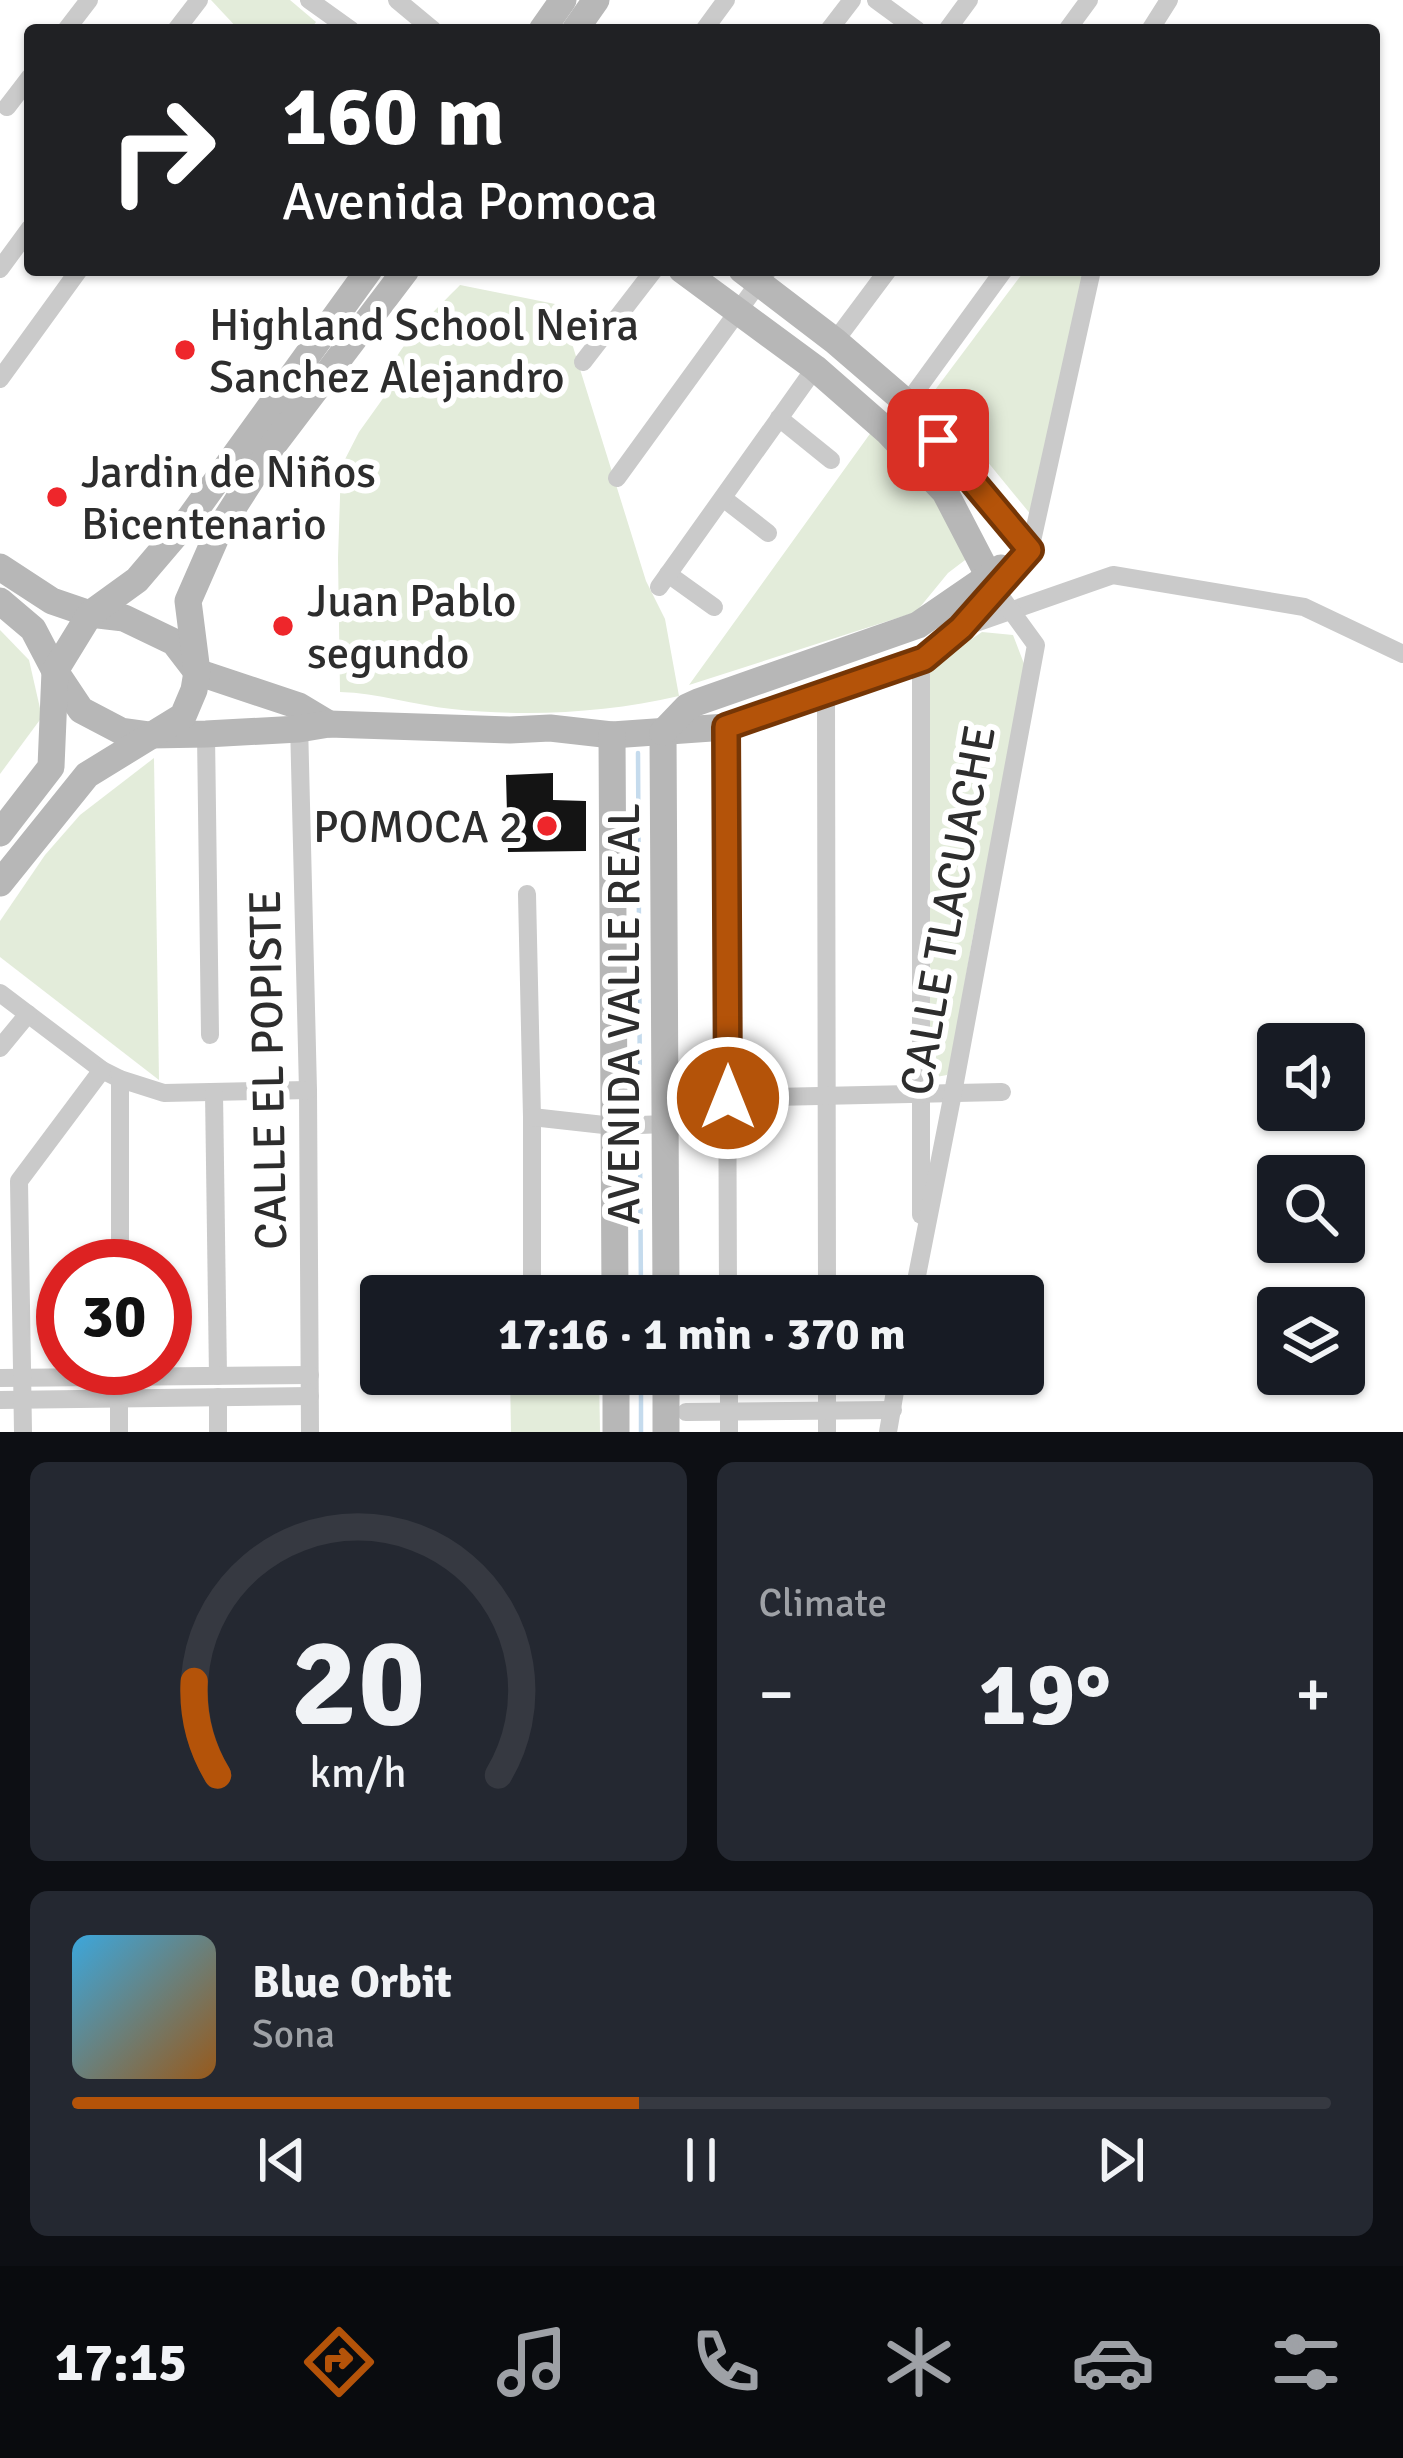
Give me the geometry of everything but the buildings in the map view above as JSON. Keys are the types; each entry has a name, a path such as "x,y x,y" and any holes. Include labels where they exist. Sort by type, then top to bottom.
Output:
{"street":[{"path":"71,24 89,0"},
{"path":"181,24 200,0"},
{"path":"309,0 343,24"},
{"path":"397,0 426,24"},
{"path":"834,24 852,0"},
{"path":"877,0 909,24"},
{"path":"7,107 24,85"},
{"path":"0,269 24,236"},
{"path":"0,379 75,276"},
{"path":"0,833 50,767 55,671 90,614 137,580 189,519 365,276"},
{"path":"0,883 87,775 183,716 197,672 188,601 220,528 274,443 402,276"},
{"path":"584,362 650,276"},
{"path":"690,276 815,368 887,430 945,493 999,593"},
{"path":"617,478 740,313 755,276"},
{"path":"758,276 907,403 1030,550"},
{"path":"835,341 884,276"},
{"path":"887,430 1000,276"},
{"path":"0,567 52,602 124,618 174,642 197,672 299,718 329,724 550,728 612,735 726,727 920,660 953,617 999,593 1030,550 1091,276"},
{"path":"344,304 368,322"},
{"path":"714,608 664,580 815,368"},
{"path":"779,418 831,460"},
{"path":"723,498 768,533"},
{"path":"663,732 698,702 953,617 999,593 1113,575 1304,607 1403,654"},
{"name":"CALLE TLACUACHE","path":"917,1275 1036,645 999,593"},
{"path":"0,602 33,628 81,710 121,731 206,734 299,718"},
{"name":"CALLE TLACUACHE","path":"920,660 920,1256"},
{"path":"826,692 827,1275"},
{"name":"CALLE EL POPISTE","path":"299,718 310,1432"},
{"path":"726,727 728,1275"},
{"name":"AVENIDA VALLE REAL","path":"663,732 666,1275"},
{"path":"206,734 210,1035"},
{"name":"AVENIDA VALLE REAL","path":"612,735 615,1275"},
{"path":"526,894 532,1275"},
{"path":"0,993 111,1075 164,1093 308,1090"},
{"path":"0,1048 28,1013"},
{"path":"111,1075 119,1239"},
{"path":"23,1432 19,1181 111,1075"},
{"path":"214,1092 218,1376"},
{"path":"685,1099 1002,1092"},
{"path":"532,1117 614,1126 666,1124"},
{"path":"192,1375 310,1375"},
{"path":"0,1378 36,1377"},
{"path":"616,1395 616,1432"},
{"path":"729,1395 729,1432"},
{"path":"827,1395 827,1432"},
{"path":"888,1432 894,1395"},
{"path":"0,1400 310,1396"},
{"path":"218,1397 218,1432"},
{"path":"119,1399 119,1432"},
{"path":"676,1422 729,1411 892,1410"}],"green space":[{"path":"211,0 290,0 316,22 314,24 233,24"},
{"path":"1020,276 1083,276 1032,516 932,394"},
{"path":"460,285 560,305 646,581 665,619 679,696 595,710 509,713 340,692 341,467 384,397 385,383 400,352"},
{"path":"872,431 943,493 973,554 948,573 916,612 689,685"},
{"path":"0,630 29,660 42,717 0,774"},
{"path":"982,632 1013,635 1026,669 950,1069 947,1075 936,1077 929,1070 928,668"},
{"path":"154,758 159,1080 0,957 0,921 45,855 80,815"},
{"path":"510,1395 599,1395 600,1432 511,1432"}],"waterway":[{"path":"638,753 640,1107"},
{"path":"640,1145 641,1275"},
{"path":"641,1395 641,1432"}],"place":[{"name":"Highland School Neira Sanchez Alejandro","path":"185,350"},
{"name":"Jardin de Niños Bicentenario","path":"57,497"},
{"name":"Juan Pablo segundo","path":"283,626"},
{"name":"POMOCA 2","path":"547,826"}],"route":[{"path":"728,1098 726,727 924,659 961,628 1030,550 938,440"}]}
